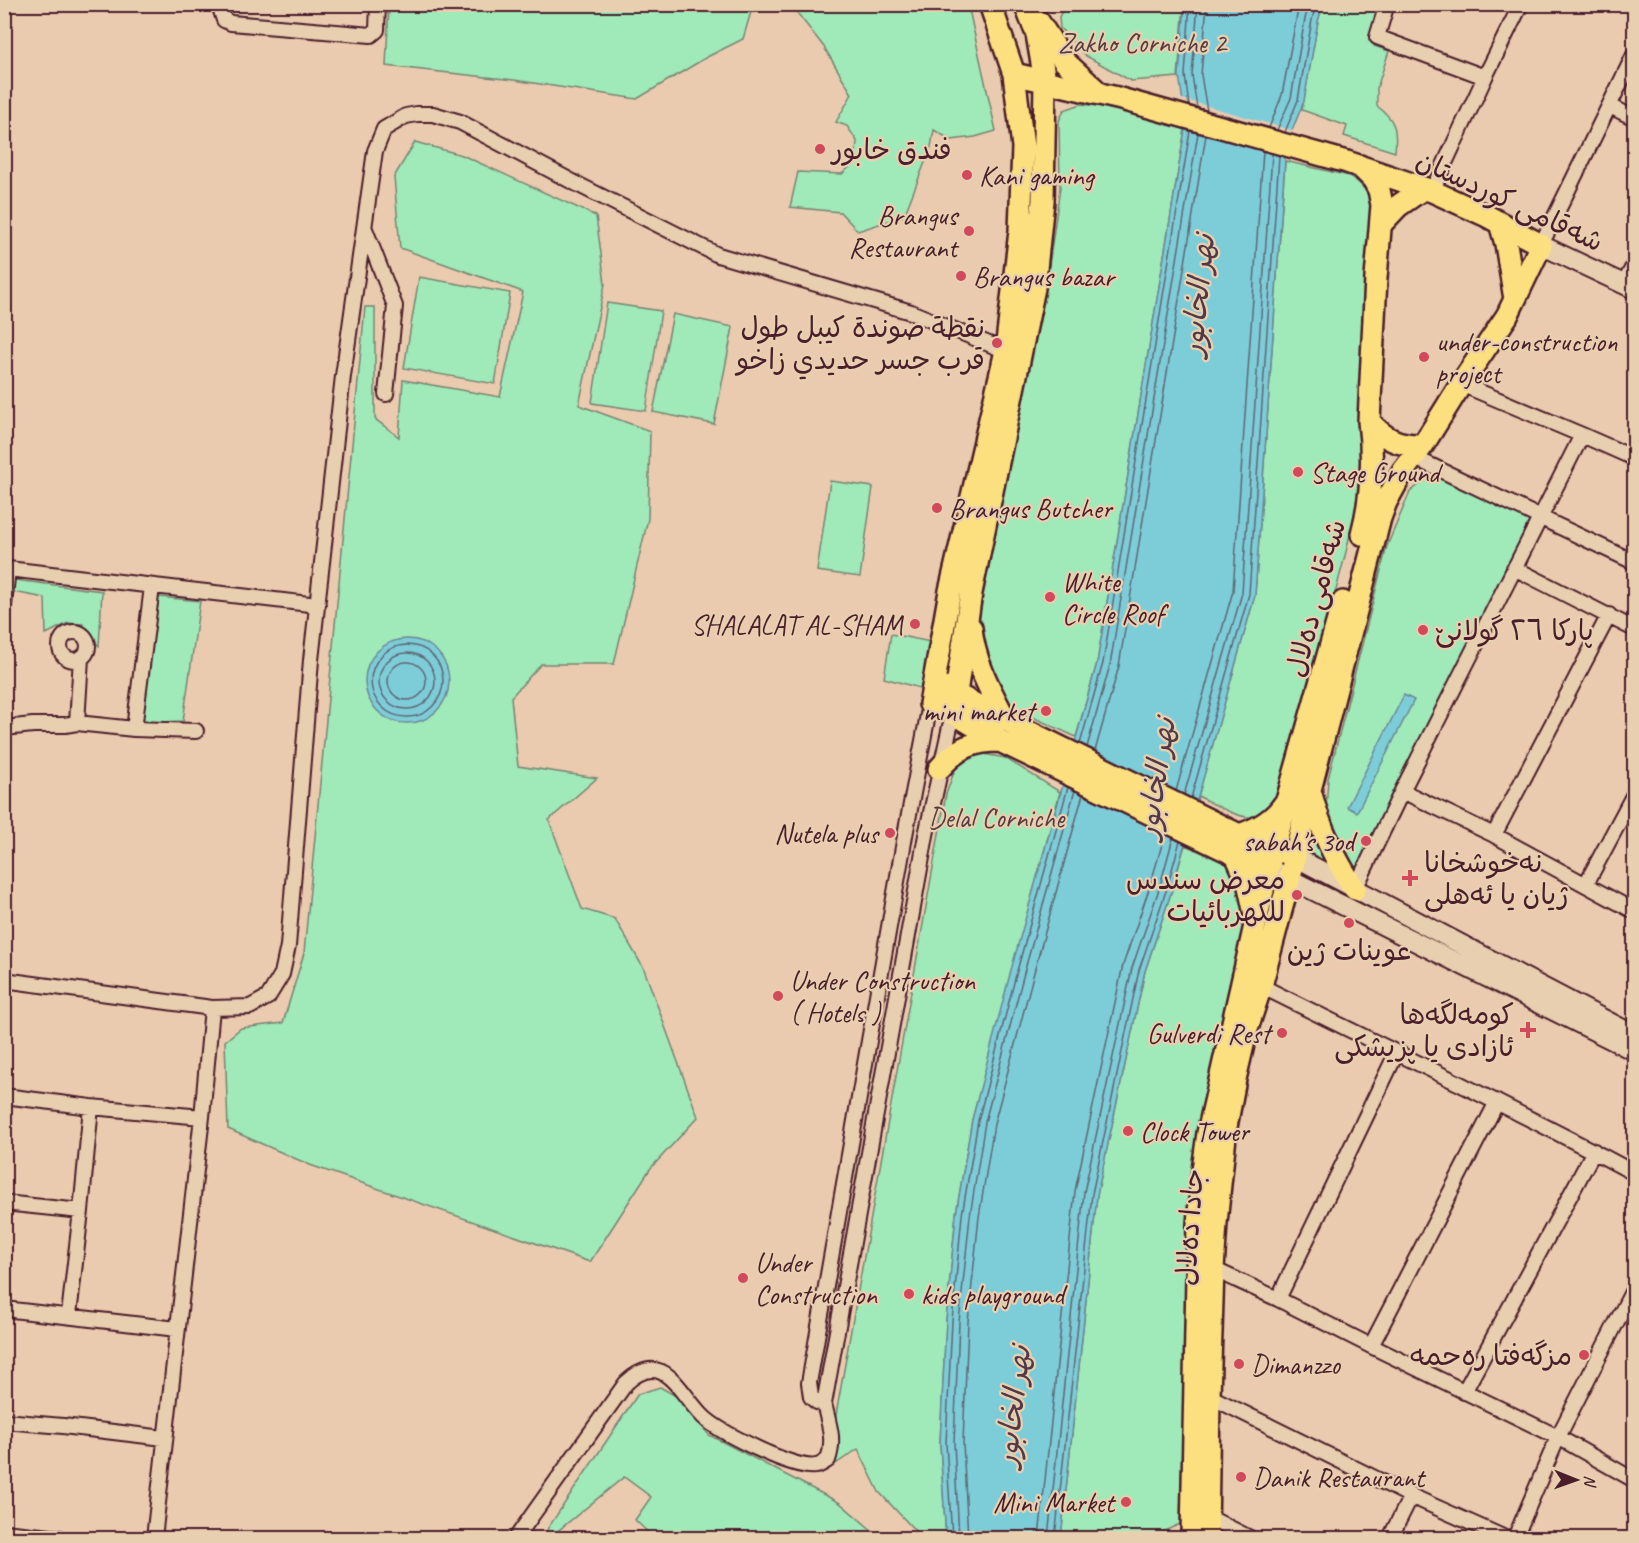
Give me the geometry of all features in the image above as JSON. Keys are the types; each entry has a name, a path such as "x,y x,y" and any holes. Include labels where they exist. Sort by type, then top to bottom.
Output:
{"main road":[{"path":"990,4 1012,68 1023,147 1020,231 1006,351 950,591 932,694 1012,723 1234,843 1248,882 1255,912 1255,927"},
{"path":"954,703 971,593 1034,288 1042,201 1045,81 1036,34 1026,4"},
{"path":"1026,4 1064,62 1108,95"},
{"name":"شەقامی کوردستان","path":"1012,68 1045,81 1108,95 1354,164 1428,189 1629,287"},
{"name":"شەقامی دەلال","path":"1271,858 1368,511 1373,466 1370,421 1376,278 1382,205 1379,190 1373,179 1354,164"},
{"path":"1381,224 1398,206 1428,189"},
{"path":"1500,223 1506,244 1515,299"},
{"name":"شەقامی دەلال","path":"1295,857 1380,518 1394,486 1507,316 1541,245"},
{"path":"1370,421 1377,431 1387,438 1418,451"},
{"path":"969,612 973,644 985,681 1012,723"},
{"path":"954,703 1006,744 1271,858 1295,857 1634,1038"},
{"path":"939,769 954,754 972,744 986,741 1006,744"},
{"path":"1310,790 1328,842 1355,889"},
{"path":"1234,843 1268,821 1282,808 1289,797"},
{"name":"جادا دەلال","path":"1207,1539 1209,1396 1216,1223 1226,1127 1246,1032 1261,986 1295,857"},
{"path":"1271,858 1289,878 1634,1038"},
{"path":"1255,927 1271,858"},
{"name":"جادا دەلال","path":"1192,1539 1198,1224 1202,1178 1217,1088 1255,927"}],"street":[{"path":"221,4 224,20 231,23 371,35 377,30 378,4"},
{"path":"1387,4 1377,36 1485,77"},
{"path":"1428,189 1521,4"},
{"path":"1541,245 1635,55"},
{"path":"1610,106 1635,118"},
{"path":"4,980 212,1008 250,1007 268,997 282,974 288,946 310,672 343,376 375,151 384,129 406,116 417,114 433,114 460,122 718,255 911,312 1006,351"},
{"path":"364,227 395,306 386,394"},
{"path":"1629,287 1635,265"},
{"path":"1461,384 1635,458"},
{"path":"1355,889 1582,435"},
{"path":"1418,451 1541,517 1635,562"},
{"path":"1514,568 1635,628"},
{"path":"4,604 8,569 318,605"},
{"path":"134,729 152,586"},
{"path":"1494,835 1609,615"},
{"path":"77,723 81,658"},
{"path":"824,1404 811,1397 809,1383 932,694"},
{"path":"516,1539 626,1383 633,1376 642,1372 654,1370 666,1374 705,1419 788,1462 802,1466 817,1466 828,1460 832,1439 824,1404 926,835 954,703"},
{"path":"4,728 77,723 134,729 196,731"},
{"path":"1402,791 1494,835 1635,911"},
{"path":"1586,884 1635,794"},
{"path":"906,830 926,835"},
{"path":"1261,986 1635,1173"},
{"path":"154,1539 202,1117 212,1008"},
{"path":"1278,1299 1396,1054"},
{"path":"4,1096 202,1117"},
{"path":"1371,1346 1497,1102"},
{"path":"69,1315 91,1107"},
{"path":"1464,1392 1594,1151"},
{"path":"4,1203 81,1211"},
{"path":"1214,1269 1558,1437 1635,1480"},
{"path":"1515,1539 1558,1437 1635,1288"},
{"path":"4,1309 177,1329"},
{"path":"1209,1396 1411,1496 1505,1539"},
{"path":"4,1421 164,1438"},
{"path":"1390,1539 1411,1496"},
{"path":"1208,1517 1250,1539"},
{"path":"4,1532 60,1539"}],"green space":[{"path":"389,4 753,5 743,39 707,57 637,99 514,80 386,66"},
{"path":"791,5 968,5 996,131 951,140 934,130 931,147 904,216 858,231 840,212 790,207 798,172 842,174 855,162 857,141 847,126 836,122 852,94 824,47"},
{"name":"Zakho Corniche 2","path":"1065,5 1184,5 1178,77 1131,81 1086,56 1060,28 1059,17"},
{"name":"Zakho Corniche 2","path":"1323,5 1387,5 1374,46 1389,51 1377,88 1377,106 1388,116 1394,126 1395,152 1344,136 1347,126 1302,110"},
{"name":"Delal Corniche","path":"1081,104 1115,108 1186,123 1097,663 1076,737 1013,708 989,669 980,630 979,601 1047,280 1060,188 1059,121 1064,110"},
{"path":"415,142 462,155 596,216 605,284 579,405 650,431 648,519 614,664 541,664 511,697 518,766 597,778 549,820 582,909 615,919 644,969 698,1117 650,1169 590,1262 310,1165 228,1129 225,1041 241,1028 283,1023 304,953 365,307 375,307 375,419 399,437 403,380 500,397 523,292 400,248 394,177"},
{"path":"1285,161 1349,176 1368,193 1373,210 1359,405 1360,459 1356,507 1346,552 1280,803 1262,815 1249,817 1226,810 1198,796 1255,595"},
{"path":"419,277 510,293 495,384 404,368"},
{"path":"607,303 661,311 646,411 592,403"},
{"path":"673,314 733,327 714,424 653,412"},
{"name":"پارکا ٢٦ گولانێ","path":"1435,472 1533,522 1361,867 1355,868 1326,808 1328,779 1387,546 1410,492"},
{"path":"830,481 873,487 860,577 817,571"},
{"path":"14,580 102,591 99,646 83,624 68,623 46,634 45,598 13,592"},
{"path":"159,597 200,601 183,721 140,723"},
{"path":"891,634 931,642 923,689 884,678"},
{"name":"Delal Corniche","path":"979,753 1005,758 1060,792 972,1120 956,1214 946,1321 940,1443 946,1538 922,1538 879,1492 858,1449 834,1465 828,1460 946,794 957,764"},
{"path":"1308,824 1335,870 1301,854"},
{"path":"1185,845 1228,864 1241,886 1246,927 1223,1017 1189,1223 1180,1524 1149,1538 1061,1538 1097,1195 1145,971"},
{"path":"660,1387 676,1396 709,1435 840,1503 881,1538 654,1538 635,1520 651,1497 624,1477 549,1538 544,1538 548,1528 638,1394"}],"water":[{"name":"نهر الخابور","path":"1185,5 1323,5 1304,101 1286,145 1255,595 1171,893 1145,971 1097,1195 1061,1538 946,1538 940,1443 946,1321 956,1214 972,1120 1011,970 1097,663 1186,123 1179,75"},
{"path":"407,639 423,642 437,651 446,665 449,681 446,697 437,711 423,720 407,723 391,720 377,711 368,697 365,681 368,665 377,651 391,642"},
{"path":"1404,695 1414,700 1357,812 1347,807"}],"pier":[{"path":"1179,98 1295,131 1289,145 1288,159 1182,128"}],"place":[{"name":"فندق خابور","path":"820,149"},
{"name":"Kani gaming","path":"967,175"},
{"name":"Brangus Restaurant","path":"969,231"},
{"name":"Brangus bazar","path":"961,276"},
{"name":"نقطة صوندة كيبل طول قرب جسر حديدي زاخو","path":"997,343"},
{"name":"under-construction project","path":"1424,357"},
{"name":"Stage Ground","path":"1298,472"},
{"name":"Brangus Butcher","path":"937,508"},
{"name":"White Circle Roof","path":"1050,597"},
{"name":"SHALALAT AL-SHAM","path":"915,624"},
{"name":"پارکا ٢٦ گولانێ","path":"1423,630"},
{"name":"mini market","path":"1046,711"},
{"name":"Nutela plus","path":"890,833"},
{"name":"sabah's 3od","path":"1366,841"},
{"name":"نەخوشخانا ژيان يا ئەهلى","path":"1410,878"},
{"name":"معرض سندس للكهربائيات","path":"1297,895"},
{"name":"عوینات ژین","path":"1349,923"},
{"name":"Under Construction ( Hotels )","path":"778,996"},
{"name":"کومەلگەھا ئازادی یا پزیشکی","path":"1528,1030"},
{"name":"Gulverdi Rest","path":"1282,1033"},
{"name":"Clock Tower","path":"1128,1131"},
{"name":"Under Construction","path":"743,1278"},
{"name":"kids playground","path":"909,1294"},
{"name":"مزگەفتا رەحمە","path":"1584,1355"},
{"name":"Dimanzzo","path":"1239,1364"},
{"name":"Danik Restaurant","path":"1241,1477"},
{"name":"Mini Market","path":"1126,1502"}]}
